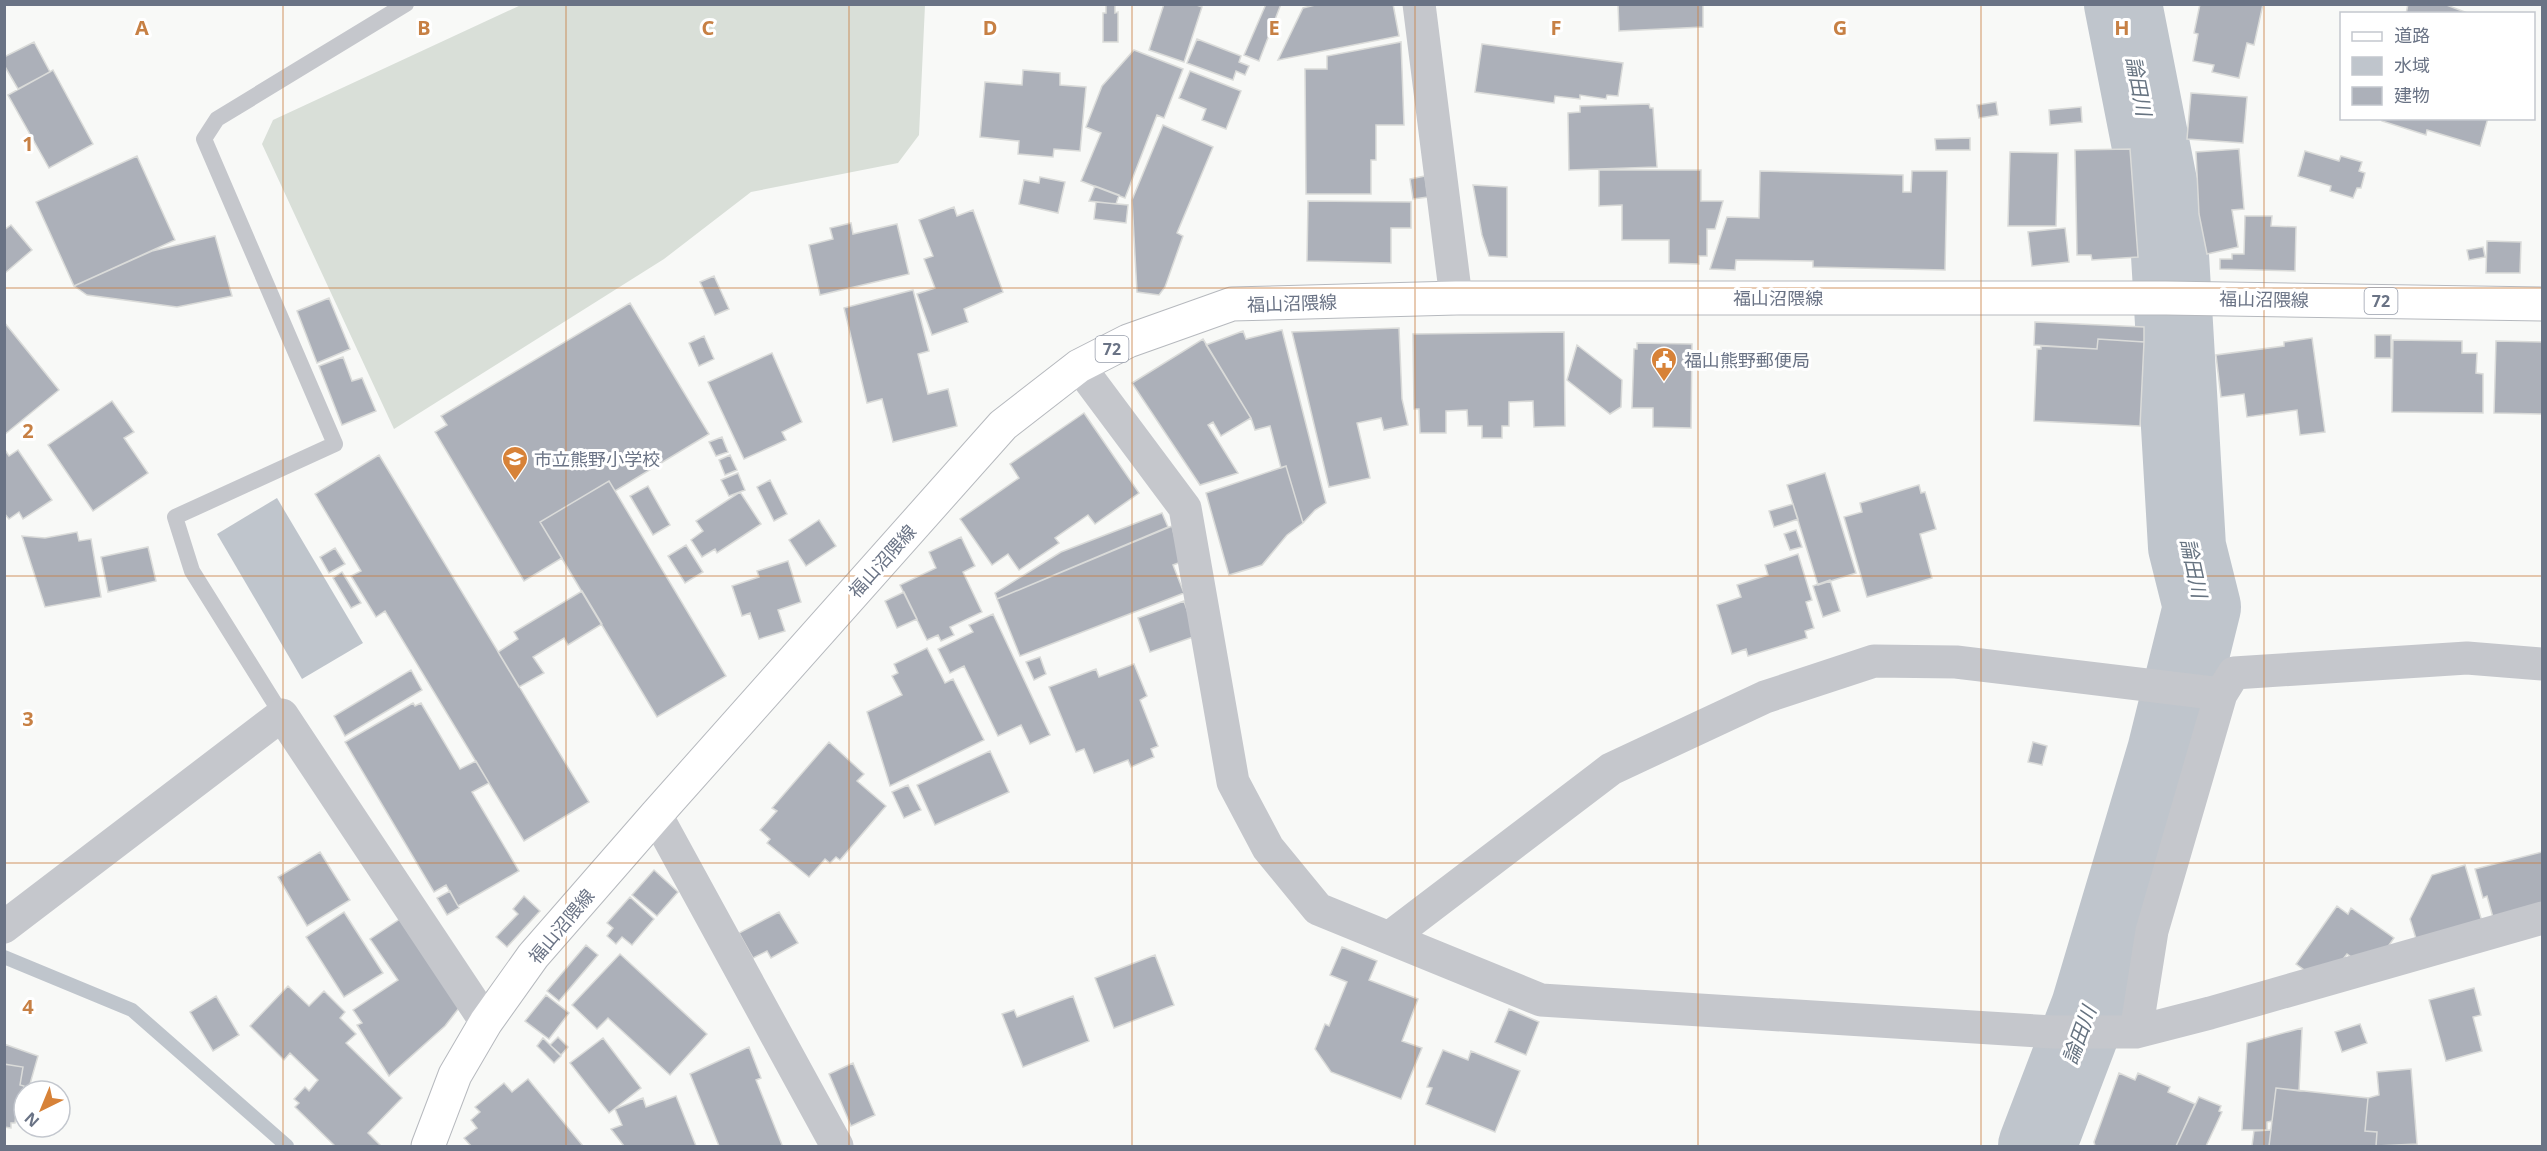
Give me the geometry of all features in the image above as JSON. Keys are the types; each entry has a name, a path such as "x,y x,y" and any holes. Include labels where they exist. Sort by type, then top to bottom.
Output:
{"main road":[{"name":"福山沼隈線","path":"428,1146 455,1075 486,1022 533,956 1003,425 1079,366 1128,340 1232,304 1456,298 2166,298 2542,304"}],"street":[{"path":"1419,4 1456,298"},
{"path":"1079,366 1185,508 1233,782 1268,848 1318,909 1541,1000 2054,1032 2123,1031 2210,1013 2542,918"},
{"path":"2123,1031 2152,931 2214,692 2234,673 2467,658 2542,664"},
{"path":"1389,938 1611,769 1776,694 1874,662 1956,662 2214,692"},
{"path":"4,927 282,715 486,1022"},
{"path":"656,815 837,1146"}],"lane":[{"path":"282,715 192,571 175,517 335,444 204,139 217,119 406,4"}],"shaded area":[{"path":"521,5 925,5 919,135 898,163 751,192 664,259 394,429 262,144 273,120"}],"water":[{"path":"277,498 363,643 302,679 217,534"}],"building":[{"path":"1106,4 1115,4 1115,13 1118,12 1118,42 1103,42 1103,13 1106,13"},
{"path":"1164,4 1194,4 1202,7 1184,62 1149,50"},
{"path":"1266,4 1281,4 1259,61 1244,55"},
{"path":"1319,4 1393,4 1399,36 1278,60 1303,8"},
{"path":"1618,4 1703,4 1703,27 1619,31"},
{"path":"2200,4 2263,4 2254,45 2247,43 2239,78 2212,72 2214,65 2193,61 2198,34 2194,33"},
{"path":"2408,4 2444,4 2465,12 2406,12"},
{"path":"1197,39 1241,56 1239,62 1249,66 1245,75 1236,71 1233,80 1187,63"},
{"path":"34,42 50,72 18,89 4,65 4,57"},
{"path":"1401,42 1404,125 1376,125 1376,160 1371,160 1371,194 1306,194 1305,69 1327,69 1327,56"},
{"path":"1482,44 1623,63 1618,96 1607,95 1606,99 1580,95 1580,99 1555,96 1554,103 1475,92"},
{"path":"1134,50 1183,69 1164,118 1157,115 1125,198 1081,181 1101,133 1086,127 1102,86"},
{"path":"53,70 93,144 49,168 8,95"},
{"path":"1023,70 1060,73 1060,85 1086,87 1080,151 1054,149 1053,157 1018,154 1019,141 980,137 985,82 1022,85"},
{"path":"1190,71 1241,91 1226,129 1202,120 1206,109 1179,98"},
{"path":"2191,93 2247,97 2243,143 2187,139"},
{"path":"1996,102 1998,115 1979,118 1977,105"},
{"path":"1649,104 1650,108 1653,108 1657,167 1569,170 1568,113 1580,112 1580,106"},
{"path":"2081,107 2082,122 2050,125 2049,110"},
{"path":"2487,120 2480,146 2427,130 2426,135 2382,121"},
{"path":"1163,125 1213,147 1177,233 1183,236 1165,287 1159,295 1137,292 1132,200"},
{"path":"1970,138 1970,150 1936,150 1935,139"},
{"path":"2130,149 2138,257 2092,260 2091,255 2077,255 2075,150"},
{"path":"2239,149 2244,209 2232,210 2238,247 2207,254 2199,214 2196,152"},
{"path":"2305,151 2339,161 2341,156 2362,162 2359,171 2365,173 2361,188 2357,188 2353,198 2330,191 2331,186 2298,176"},
{"path":"2010,152 2058,153 2056,226 2008,226"},
{"path":"137,156 175,240 74,286 36,202"},
{"path":"1599,170 1701,170 1701,201 1723,201 1715,229 1707,229 1707,256 1699,256 1699,264 1669,263 1669,240 1622,240 1622,205 1599,206"},
{"path":"1760,171 1903,175 1903,192 1911,192 1912,171 1947,171 1945,270 1813,267 1813,261 1736,260 1735,270 1710,269 1727,217 1759,218"},
{"path":"1425,176 1428,197 1413,199 1410,179"},
{"path":"1040,177 1065,182 1058,213 1019,204 1024,180 1039,183"},
{"path":"1473,185 1507,187 1507,257 1489,256 1482,235"},
{"path":"1095,186 1119,195 1116,204 1089,201"},
{"path":"1308,201 1411,202 1411,228 1391,228 1391,263 1307,261"},
{"path":"1096,202 1128,205 1126,223 1094,219"},
{"path":"954,207 957,216 973,210 1003,292 964,309 968,322 932,335 917,294 935,288 924,259 933,256 919,220"},
{"path":"2245,216 2272,216 2271,226 2296,227 2295,271 2220,269 2220,259 2232,259 2232,254 2244,254"},
{"path":"851,223 853,234 897,224 909,274 820,295 809,245 833,239 830,228"},
{"path":"11,225 32,250 5,273 4,230"},
{"path":"2065,228 2069,262 2032,266 2028,232"},
{"path":"215,236 232,296 177,307 87,295 74,286 152,251"},
{"path":"2487,241 2521,242 2520,273 2486,273"},
{"path":"2483,247 2485,257 2469,260 2467,250"},
{"path":"714,276 729,309 715,315 700,282"},
{"path":"913,290 929,351 918,354 928,394 948,389 957,426 893,442 882,399 867,403 844,308"},
{"path":"329,298 350,349 317,363 297,311"},
{"path":"630,303 709,434 615,491 609,481 540,522 562,558 524,581 435,432 447,425 441,416"},
{"path":"4,322 59,390 4,435"},
{"path":"2035,322 2144,327 2144,342 2098,339 2097,349 2034,345"},
{"path":"1399,328 1402,399 1408,425 1384,430 1381,418 1357,423 1370,478 1329,487 1292,332"},
{"path":"1282,330 1326,503 1315,510 1303,523 1286,466 1281,468 1270,426 1255,430 1251,418 1206,345 1243,331 1246,339"},
{"path":"1564,332 1565,426 1534,427 1533,401 1509,402 1509,426 1502,426 1502,438 1482,438 1482,426 1468,426 1467,410 1446,411 1446,433 1420,433 1419,409 1414,409 1413,334"},
{"path":"2375,335 2391,335 2391,358 2375,358"},
{"path":"704,336 714,359 699,366 689,343"},
{"path":"2312,338 2325,432 2300,435 2297,410 2247,417 2244,394 2221,397 2216,355 2284,346 2284,342"},
{"path":"1203,339 1251,418 1221,436 1213,422 1208,425 1238,473 1200,485 1132,383"},
{"path":"2098,339 2144,342 2140,426 2034,421 2037,349 2041,349 2041,346 2097,349"},
{"path":"2393,340 2462,341 2462,353 2477,353 2476,373 2483,374 2483,413 2392,412"},
{"path":"2496,341 2542,342 2542,414 2494,413"},
{"path":"1637,343 1692,344 1691,428 1653,427 1653,408 1632,408 1634,349 1637,349"},
{"path":"1577,345 1622,380 1621,407 1610,414 1567,380"},
{"path":"772,353 802,422 782,432 786,440 744,459 708,382"},
{"path":"343,357 352,381 362,378 376,411 342,425 319,366"},
{"path":"112,401 134,432 124,438 148,473 93,511 48,445"},
{"path":"1084,413 1139,493 1095,524 1088,515 1055,538 1059,543 1019,570 1008,554 992,565 960,519 1019,478 1010,464"},
{"path":"722,437 728,452 716,456 709,442"},
{"path":"5,450 9,456 18,450 52,500 23,519 19,512 9,519 4,513"},
{"path":"379,455 589,802 524,841 385,611 376,617 351,576 361,571 315,494"},
{"path":"730,455 737,470 725,475 719,460"},
{"path":"1286,466 1303,523 1287,535 1262,565 1229,575 1206,493"},
{"path":"738,473 745,490 729,496 721,480"},
{"path":"1825,473 1856,573 1818,585 1787,485"},
{"path":"770,480 787,514 774,521 757,487"},
{"path":"609,481 726,676 657,717 540,522"},
{"path":"1919,485 1921,493 1925,492 1936,529 1920,534 1932,578 1867,597 1844,517 1862,512 1860,503"},
{"path":"648,486 670,525 653,535 630,496"},
{"path":"740,492 761,524 717,553 715,549 702,557 691,540 703,531 696,521"},
{"path":"1793,504 1798,519 1774,527 1769,511"},
{"path":"1162,513 1168,527 997,599 995,593 1061,552"},
{"path":"819,520 836,546 806,566 789,540"},
{"path":"1172,526 1181,562 1173,565 1184,593 1020,656 997,599"},
{"path":"1796,530 1802,547 1790,550 1784,534"},
{"path":"77,532 79,541 91,539 101,597 45,607 22,536 45,538"},
{"path":"961,537 975,566 963,572 982,612 950,627 954,635 941,641 938,635 927,640 900,585 936,568 929,552"},
{"path":"686,545 703,572 685,583 668,556"},
{"path":"148,547 156,581 108,592 101,557"},
{"path":"335,548 345,564 329,573 320,557"},
{"path":"1798,554 1812,600 1806,602 1814,628 1805,631 1807,638 1748,656 1746,649 1732,654 1717,605 1741,597 1737,585 1768,575 1765,565"},
{"path":"788,561 801,602 778,610 785,631 759,639 750,613 742,616 732,586 759,577 757,571"},
{"path":"342,572 361,603 351,608 333,578"},
{"path":"1830,580 1840,611 1823,617 1813,586"},
{"path":"582,591 602,624 568,645 564,638 533,657 544,673 519,687 498,652 518,639 514,632"},
{"path":"904,592 917,619 897,628 885,601"},
{"path":"1184,601 1196,636 1150,652 1138,618"},
{"path":"993,614 1050,735 1030,744 1021,725 998,736 964,666 950,673 938,649 973,632 969,625"},
{"path":"927,648 945,683 953,679 984,740 890,786 867,712 902,695 892,676 898,673 894,664"},
{"path":"1040,657 1046,674 1034,680 1026,662"},
{"path":"1134,664 1147,696 1140,700 1158,746 1151,749 1154,757 1131,767 1128,760 1094,773 1084,749 1076,752 1049,687 1096,669 1099,677"},
{"path":"411,670 422,690 345,736 334,716"},
{"path":"413,703 415,706 421,703 460,769 476,761 489,783 472,792 519,871 458,906 446,885 434,892 345,742"},
{"path":"829,742 864,774 857,781 886,806 840,860 836,857 830,863 825,859 809,877 767,843 770,839 760,830 777,811 772,808"},
{"path":"2033,742 2047,746 2042,765 2028,762"},
{"path":"990,751 1009,792 935,825 917,785"},
{"path":"908,785 921,810 904,818 892,792"},
{"path":"320,852 350,900 307,926 278,877"},
{"path":"2542,852 2542,923 2498,935 2487,896 2483,898 2475,869"},
{"path":"2465,865 2487,938 2422,958 2410,919 2432,875"},
{"path":"654,870 678,892 657,916 632,895"},
{"path":"450,891 459,908 447,915 437,898"},
{"path":"524,896 540,911 507,947 496,937 518,914 513,909"},
{"path":"630,897 654,919 632,945 622,937 616,944 607,936 613,928 607,923"},
{"path":"2337,906 2348,914 2351,908 2394,938 2371,971 2347,954 2324,984 2296,964"},
{"path":"344,912 383,973 344,997 306,937"},
{"path":"779,912 798,943 771,958 767,951 753,958 739,933"},
{"path":"400,919 459,1008 445,1026 389,1076 357,1025 362,1023 353,1010 398,980 370,939"},
{"path":"586,945 598,955 559,1001 547,991"},
{"path":"1342,947 1377,961 1369,980 1418,999 1402,1041 1422,1048 1401,1099 1331,1072 1315,1049 1325,1024 1329,1026 1347,982 1330,975"},
{"path":"620,954 707,1034 670,1075 608,1018 597,1029 572,1005"},
{"path":"1155,955 1174,1005 1114,1028 1095,978"},
{"path":"288,986 309,1006 324,991 345,1012 340,1018 356,1034 346,1043 402,1098 368,1133 381,1146 335,1146 295,1107 299,1103 294,1099 305,1087 309,1091 318,1080 290,1053 284,1060 250,1026"},
{"path":"2474,988 2481,1015 2473,1017 2482,1051 2446,1061 2429,1000"},
{"path":"546,995 569,1013 549,1039 525,1021"},
{"path":"216,996 239,1035 213,1051 190,1012"},
{"path":"1073,996 1089,1041 1023,1067 1002,1014 1014,1010 1017,1017"},
{"path":"1509,1009 1539,1022 1526,1055 1495,1042"},
{"path":"2360,1024 2367,1043 2342,1052 2335,1032"},
{"path":"2302,1028 2299,1091 2276,1088 2272,1121 2267,1122 2267,1130 2242,1130 2247,1043"},
{"path":"558,1037 568,1047 561,1055 550,1045"},
{"path":"543,1038 561,1056 554,1063 537,1046"},
{"path":"603,1038 641,1088 609,1113 570,1063"},
{"path":"4,1044 38,1056 31,1079 21,1079 23,1067 4,1064"},
{"path":"749,1047 761,1078 756,1080 782,1145 719,1146 690,1074"},
{"path":"1443,1050 1468,1060 1471,1051 1520,1071 1495,1132 1426,1104 1432,1088 1427,1087"},
{"path":"853,1063 875,1115 851,1126 829,1074"},
{"path":"4,1064 23,1067 21,1079 12,1079 11,1128 4,1127"},
{"path":"2411,1069 2417,1144 2376,1146 2377,1132 2365,1131 2368,1098 2379,1095 2377,1072"},
{"path":"2119,1073 2135,1080 2138,1073 2170,1087 2168,1092 2195,1104 2176,1146 2095,1146 2094,1142"},
{"path":"528,1079 583,1146 471,1146 464,1138 477,1128 471,1120 480,1112 475,1107 504,1083 512,1092"},
{"path":"2276,1088 2368,1098 2365,1131 2377,1132 2376,1146 2269,1146"},
{"path":"676,1096 696,1146 624,1146 611,1129 622,1125 615,1109 643,1098 646,1107"},
{"path":"2199,1097 2221,1106 2219,1111 2222,1112 2206,1146 2176,1146"},
{"path":"2271,1130 2269,1146 2252,1146 2254,1131"}],"waterway":[{"name":"論田川","path":"2037,1146 2090,1007 2166,752 2202,607 2187,547 2169,238 2123,4"},
{"path":"4,957 132,1010 287,1146"}],"place":[{"name":"福山熊野郵便局","path":"1664,383"},
{"name":"市立熊野小学校","path":"515,482"}]}
